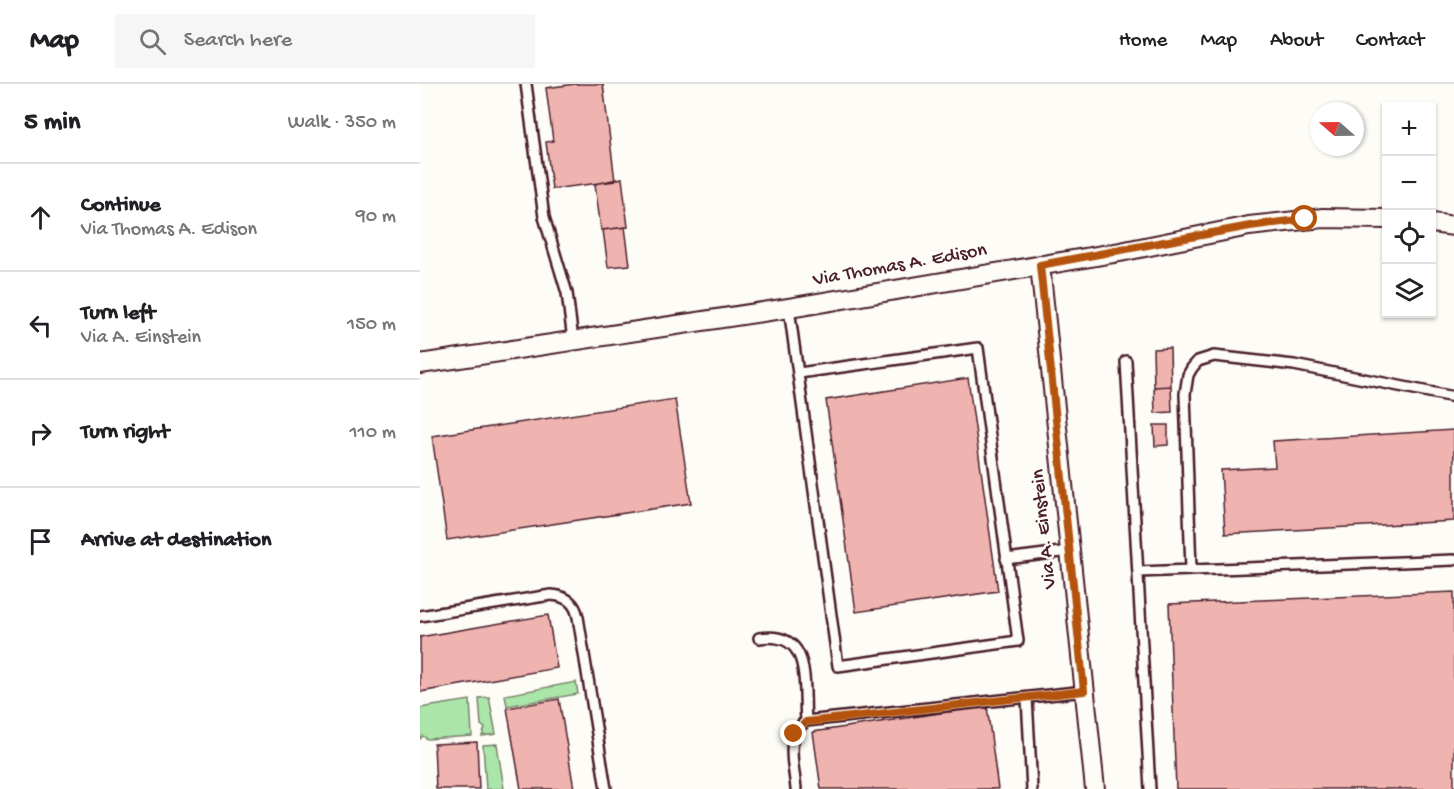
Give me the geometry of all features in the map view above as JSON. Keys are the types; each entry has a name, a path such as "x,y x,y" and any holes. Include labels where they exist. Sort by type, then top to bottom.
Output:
{"street":[{"name":"Via Thomas A. Edison","path":"420,364 789,308 1271,223 1323,218 1382,219"},
{"path":"1436,224 1454,226"},
{"name":"Via A. Einstein","path":"1040,265 1095,789"}],"lane":[{"path":"526,84 544,217 567,293 573,339"},
{"path":"789,308 838,666 1018,641 978,348 799,373"},
{"path":"1191,570 1185,394 1188,375 1198,361 1214,356 1269,360 1454,398"},
{"path":"1126,362 1150,789"},
{"path":"1006,559 1069,550"},
{"path":"1138,572 1454,560"},
{"path":"420,616 551,595 573,603 578,617 606,789"},
{"path":"759,638 785,639 797,648 801,663 806,722"},
{"path":"796,789 792,740 796,729 806,722 1084,691"},
{"path":"1027,698 1032,789"}],"green space":[{"path":"576,682 578,694 507,706 505,695"},
{"path":"489,697 496,734 482,736 485,728 481,725 479,698"},
{"path":"470,700 472,736 427,739 423,736 420,739 420,708"},
{"path":"497,744 504,789 486,789 483,745"}],"building":[{"path":"575,84 603,84 615,181 552,189 546,142 553,141 546,88"},
{"path":"622,178 628,227 601,230 595,184"},
{"path":"625,227 630,265 608,267 603,230"},
{"path":"1170,348 1171,386 1154,387 1153,349"},
{"path":"968,378 998,591 856,612 826,400"},
{"path":"1171,386 1172,412 1155,413 1154,387"},
{"path":"675,399 691,503 447,540 432,436"},
{"path":"1154,425 1168,425 1168,445 1155,446"},
{"path":"1454,430 1454,521 1225,534 1221,470 1275,467 1273,441"},
{"path":"1454,592 1454,789 1176,789 1169,604"},
{"path":"548,615 557,668 420,692 420,637"},
{"path":"559,699 574,789 521,789 507,708"},
{"path":"987,706 998,789 821,789 813,732"},
{"path":"477,742 479,789 436,789 434,744"}],"route":[{"path":"794,734 796,729 806,722 1084,691 1040,265 1120,252 1250,226 1305,219"}]}
